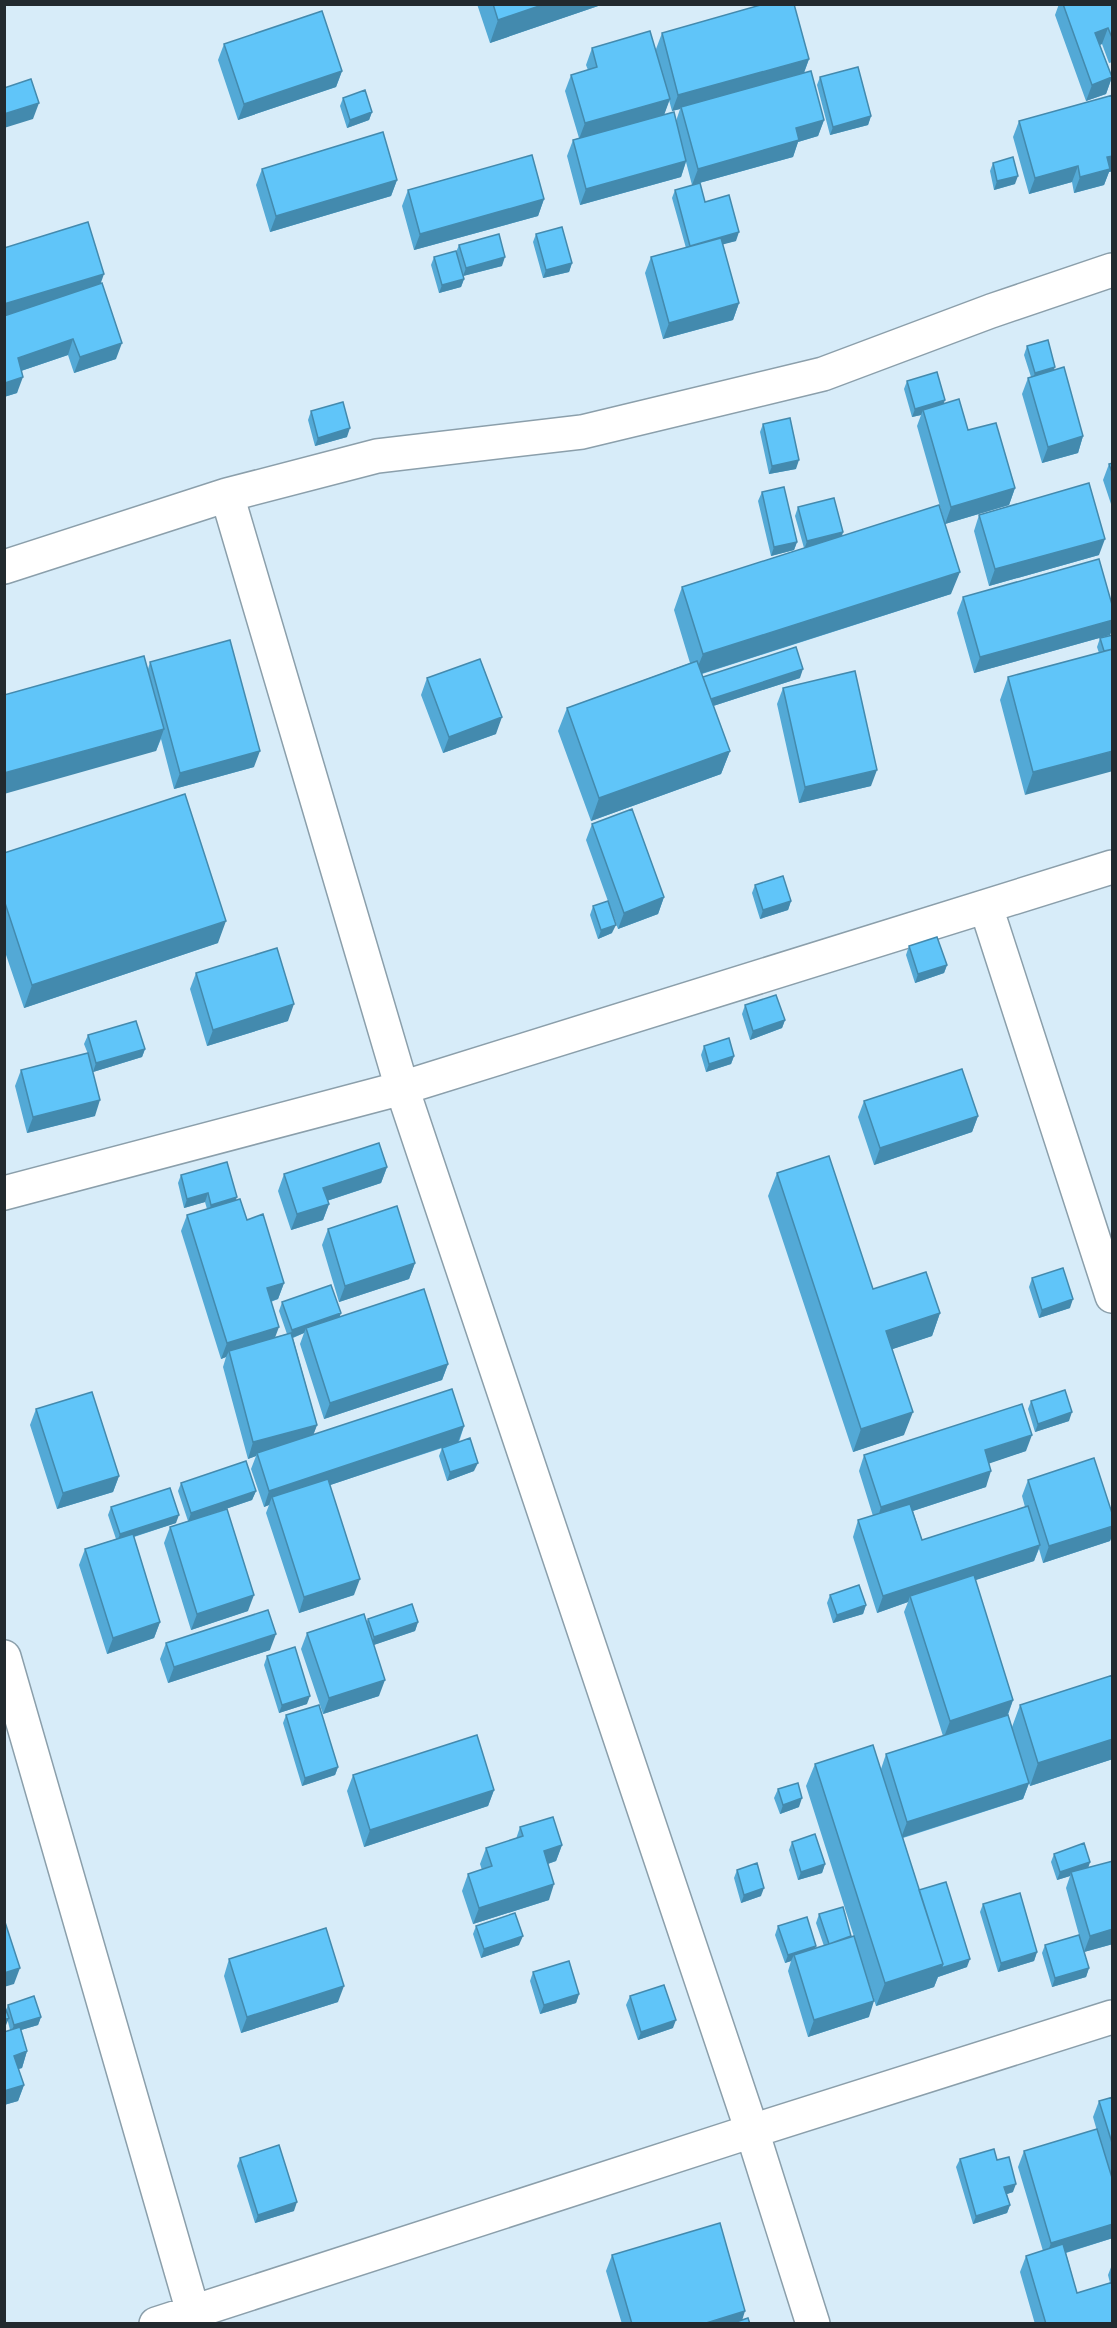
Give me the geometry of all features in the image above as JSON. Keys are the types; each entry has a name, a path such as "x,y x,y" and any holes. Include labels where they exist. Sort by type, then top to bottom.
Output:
{"street":[{"path":"4,567 227,495 377,456 582,432 823,374 991,311 1113,270"},
{"path":"227,495 402,1088 752,2131 813,2324"},
{"path":"4,1193 402,1088 1113,867"},
{"path":"986,907 1113,1296"},
{"path":"4,1657 193,2312"},
{"path":"156,2324 1113,2017"}],"building":[{"path":"493,4 545,4 498,20"},
{"path":"764,4 794,4 809,59 678,95 662,33"},
{"path":"1063,4 1113,4 1113,40 1108,28 1095,33 1112,77 1092,85"},
{"path":"322,11 342,71 244,104 224,44"},
{"path":"650,31 670,99 585,123 571,75 597,67 592,48"},
{"path":"858,67 871,116 833,127 820,77"},
{"path":"811,71 824,120 796,128 799,140 698,169 681,107"},
{"path":"31,79 39,103 4,114 4,88"},
{"path":"365,90 372,112 350,120 343,98"},
{"path":"1113,95 1113,156 1107,157 1110,169 1080,177 1078,166 1035,178 1019,121"},
{"path":"674,112 686,161 586,189 573,140"},
{"path":"383,132 397,180 276,216 262,169"},
{"path":"532,155 544,199 420,234 408,190"},
{"path":"1013,157 1018,176 997,181 993,163"},
{"path":"700,183 705,202 729,195 739,232 690,246 675,190"},
{"path":"88,222 104,274 4,304 4,248"},
{"path":"562,227 572,263 546,270 536,234"},
{"path":"499,234 505,257 466,268 459,245"},
{"path":"721,238 739,303 669,323 651,257"},
{"path":"456,251 464,279 442,285 434,257"},
{"path":"102,283 122,343 80,357 73,339 18,358 23,377 5,383 4,316"},
{"path":"1048,340 1055,367 1035,373 1027,346"},
{"path":"1064,367 1083,436 1048,447 1028,378"},
{"path":"937,372 945,400 915,409 907,381"},
{"path":"959,399 968,430 996,423 1015,488 951,507 923,410"},
{"path":"343,402 350,428 318,438 311,411"},
{"path":"790,418 799,460 772,466 763,424"},
{"path":"1113,463 1113,475 1109,464"},
{"path":"1089,483 1105,539 995,569 979,515"},
{"path":"784,487 797,542 774,547 762,492"},
{"path":"834,498 843,532 807,541 798,507"},
{"path":"939,505 960,572 703,654 682,587"},
{"path":"1099,559 1113,608 1113,620 980,657 963,597"},
{"path":"1113,635 1113,649 1104,651 1100,638"},
{"path":"230,640 260,751 180,773 150,662"},
{"path":"796,647 803,669 711,699 703,677"},
{"path":"1113,649 1113,751 1033,772 1008,677"},
{"path":"144,656 164,729 4,773 4,695"},
{"path":"480,659 502,717 449,737 427,678"},
{"path":"697,661 730,751 599,798 567,708"},
{"path":"855,671 877,770 805,787 783,688"},
{"path":"185,794 226,921 32,985 4,900 4,853"},
{"path":"632,809 664,897 624,913 592,824"},
{"path":"783,876 791,901 763,910 755,885"},
{"path":"608,901 616,925 601,930 593,906"},
{"path":"937,937 947,965 918,974 909,946"},
{"path":"277,948 294,1004 213,1030 196,973"},
{"path":"776,995 785,1020 753,1031 745,1005"},
{"path":"136,1021 145,1049 96,1063 88,1035"},
{"path":"729,1038 734,1056 709,1064 704,1046"},
{"path":"88,1053 100,1100 33,1117 21,1070"},
{"path":"962,1069 978,1116 880,1148 864,1101"},
{"path":"379,1143 387,1167 323,1188 329,1204 297,1214 284,1174"},
{"path":"829,1156 873,1289 926,1272 940,1313 886,1331 913,1412 861,1429 777,1173"},
{"path":"227,1162 237,1197 211,1205 208,1193 187,1199 181,1175"},
{"path":"240,1199 247,1220 263,1214 284,1283 267,1288 279,1327 227,1343 187,1215"},
{"path":"397,1206 415,1263 345,1286 328,1229"},
{"path":"1063,1268 1073,1299 1042,1310 1032,1278"},
{"path":"331,1285 341,1313 292,1330 282,1302"},
{"path":"424,1289 448,1364 330,1403 306,1328"},
{"path":"291,1333 317,1425 253,1442 229,1351"},
{"path":"452,1389 464,1426 269,1491 257,1453"},
{"path":"1065,1390 1072,1412 1038,1424 1031,1401"},
{"path":"92,1392 119,1476 63,1493 36,1409"},
{"path":"1022,1404 1032,1435 985,1450 991,1471 881,1507 864,1455"},
{"path":"470,1438 478,1463 450,1472 442,1448"},
{"path":"1094,1458 1113,1516 1113,1526 1049,1546 1028,1480"},
{"path":"246,1461 256,1491 191,1513 181,1483"},
{"path":"328,1479 360,1579 304,1597 272,1497"},
{"path":"170,1488 179,1515 120,1534 111,1507"},
{"path":"910,1504 922,1540 1028,1506 1040,1545 883,1596 858,1520"},
{"path":"227,1509 254,1595 197,1614 170,1527"},
{"path":"133,1534 160,1622 113,1638 85,1549"},
{"path":"974,1575 1013,1700 950,1721 910,1596"},
{"path":"859,1585 866,1605 837,1615 830,1595"},
{"path":"412,1604 418,1622 374,1637 368,1619"},
{"path":"268,1610 276,1634 174,1667 166,1643"},
{"path":"364,1614 385,1680 329,1698 307,1633"},
{"path":"295,1647 310,1696 282,1705 267,1656"},
{"path":"1113,1675 1113,1739 1038,1763 1020,1705"},
{"path":"319,1705 338,1767 305,1778 286,1715"},
{"path":"1008,1715 1029,1783 907,1822 886,1754"},
{"path":"477,1735 494,1790 370,1830 353,1775"},
{"path":"873,1745 943,1964 885,1983 815,1764"},
{"path":"798,1783 802,1798 783,1805 778,1789"},
{"path":"553,1817 562,1845 544,1851 554,1884 479,1908 468,1874 492,1866 486,1848 523,1836 520,1827"},
{"path":"815,1834 825,1864 801,1872 792,1842"},
{"path":"1084,1843 1090,1862 1060,1872 1054,1854"},
{"path":"1113,1861 1113,1929 1090,1936 1071,1872"},
{"path":"757,1863 764,1888 744,1895 737,1870"},
{"path":"946,1882 970,1959 941,1968 943,1964 919,1890"},
{"path":"1020,1893 1037,1952 1001,1963 983,1904"},
{"path":"843,1907 851,1936 829,1944 819,1914"},
{"path":"515,1913 523,1936 484,1949 476,1926"},
{"path":"807,1917 816,1946 788,1955 778,1926"},
{"path":"4,1919 20,1968 4,1973"},
{"path":"326,1928 344,1986 247,2017 229,1959"},
{"path":"1079,1935 1089,1968 1055,1978 1045,1945"},
{"path":"854,1936 874,2001 814,2020 794,1955"},
{"path":"569,1961 579,1994 544,2005 533,1972"},
{"path":"664,1985 676,2020 641,2032 630,1996"},
{"path":"34,1996 41,2017 14,2025 8,2005"},
{"path":"4,2005 9,2018 4,2020"},
{"path":"20,2027 27,2051 14,2056 24,2085 4,2091 4,2032"},
{"path":"1113,2097 1113,2146 1099,2101"},
{"path":"1097,2129 1113,2181 1113,2224 1051,2243 1024,2151"},
{"path":"279,2145 297,2202 258,2215 240,2158"},
{"path":"994,2149 997,2160 1009,2157 1016,2184 1004,2187 1010,2205 976,2216 960,2159"},
{"path":"720,2223 745,2311 703,2324 632,2324 612,2255"},
{"path":"1063,2244 1077,2293 1113,2282 1113,2324 1046,2324 1026,2256"},
{"path":"748,2318 750,2324 730,2324"}]}
